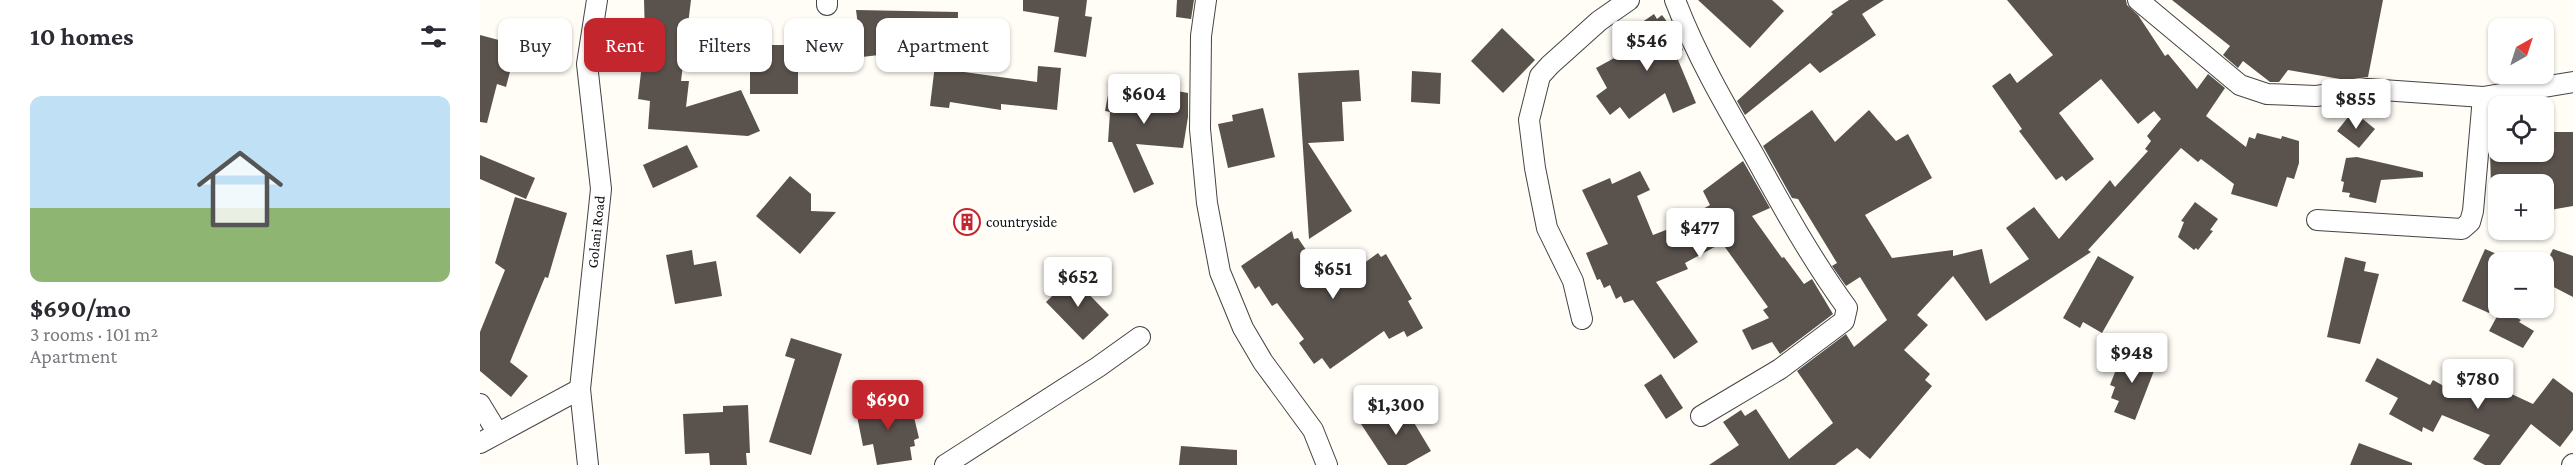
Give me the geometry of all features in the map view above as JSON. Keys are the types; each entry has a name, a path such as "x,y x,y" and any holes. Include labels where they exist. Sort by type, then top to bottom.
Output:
{"street":[{"name":"Golani Road","path":"588,465 580,389 585,319 601,189 587,64 597,0"},
{"path":"1206,0 1201,36 1200,129 1207,203 1220,272 1243,328 1263,362 1313,430 1327,465"},
{"path":"1582,319 1573,281 1547,228 1535,168 1529,120 1540,76 1599,21 1629,0"},
{"path":"1675,0 1708,74 1823,275 1847,309 1848,314 1844,321 1780,369 1701,416"},
{"path":"2138,0 2240,84 2268,94 2316,96 2368,89 2483,97 2573,82"},
{"path":"2317,220 2462,229 2470,222 2473,211 2483,97"},
{"path":"945,465 1089,373 1140,337"},
{"path":"480,443 580,389"},
{"path":"480,404 497,432"}],"building":[{"path":"644,0 691,0 689,18 677,18 677,72 682,72 681,81 689,81 686,107 741,90 760,131 748,136 648,129 650,101 638,99 641,72 665,72 665,18 644,18"},
{"path":"1023,0 1087,0 1085,16 1092,17 1086,57 1054,52 1059,17 1023,11"},
{"path":"1177,0 1194,0 1191,19 1176,17"},
{"path":"1698,0 1772,0 1784,11 1750,48"},
{"path":"1849,0 1884,0 1862,14 1876,35 1820,73 1810,63 1745,115 1737,101 1833,14 1831,12"},
{"path":"2007,0 2126,0 2127,5 2138,15 2165,56 2168,54 2197,89 2208,74 2225,88 2206,116 2246,147 2249,137 2255,139 2257,133 2299,141 2299,163 2294,179 2287,177 2277,207 2231,194 2234,184 2201,159 2198,162 2181,148 2088,250 2091,252 1986,321 1953,276 1917,315 1928,325 1904,350 1930,374 1925,380 1932,386 1870,459 1857,448 1835,465 1709,465 1739,445 1723,422 1741,410 1745,416 1756,409 1789,459 1833,423 1797,371 1846,334 1854,347 1887,320 1860,277 1846,286 1832,266 1837,263 1798,199 1792,198 1763,146 1812,110 1835,142 1869,110 1896,141 1908,134 1932,178 1865,215 1892,258 1953,250 1953,256 1982,249 1990,284 2029,259 2006,228 2034,207 2059,239 2110,180 2115,187 2148,151 2145,149 2151,141 2147,136 2161,119 2154,111 2138,124 2101,79 2059,113 2094,159 2066,181 2062,176 2056,180 2019,131 2022,129 1992,86 2010,73 2017,83 2053,55"},
{"path":"2172,0 2383,0 2368,77 2346,80 2288,70 2279,82 2270,82 2243,61 2238,68 2223,55 2230,46"},
{"path":"856,10 958,12 958,18 876,18 876,55 864,57 864,18 857,18"},
{"path":"1654,14 1657,19 1662,15 1677,35 1683,50 1676,55 1696,103 1673,113 1665,93 1629,119 1620,107 1610,115 1596,96 1607,88 1596,68 1638,45 1633,39 1640,34 1635,27"},
{"path":"1502,28 1535,60 1503,93 1471,61"},
{"path":"480,35 498,40 498,72 510,72 506,87 497,84 487,123 480,122"},
{"path":"772,45 784,45 784,72 798,72 798,94 750,94 750,72 772,72"},
{"path":"1038,66 1061,68 1057,110 1001,104 1001,110 950,102 949,108 930,106 934,72 964,72 1037,82"},
{"path":"1359,70 1361,101 1342,102 1344,141 1308,143 1352,211 1309,239 1298,73"},
{"path":"1412,71 1441,73 1440,104 1411,102"},
{"path":"1111,79 1188,93 1188,117 1183,148 1136,144 1154,184 1134,193 1112,142 1108,142 1110,112 1105,111"},
{"path":"1263,108 1275,157 1228,168 1218,124 1233,121 1232,115"},
{"path":"2353,111 2375,129 2359,148 2337,131"},
{"path":"2554,132 2573,132 2573,206 2554,209 2554,174 2491,174 2490,162 2554,162"},
{"path":"687,145 698,167 653,188 643,165"},
{"path":"480,155 535,178 526,199 480,179"},
{"path":"2357,157 2423,172 2423,177 2381,180 2376,203 2349,197 2350,193 2342,192 2344,182 2341,181 2346,158"},
{"path":"1743,161 1770,208 1752,216 1804,284 1812,279 1833,314 1780,354 1772,342 1752,350 1742,330 1769,318 1763,310 1768,307 1722,243 1685,263 1688,269 1656,282 1698,342 1674,359 1633,300 1624,303 1621,296 1616,299 1610,285 1604,288 1600,279 1597,280 1586,253 1608,244 1582,190 1610,178 1612,184 1640,171 1650,190 1637,196 1653,235 1702,216 1699,211 1710,205 1703,191"},
{"path":"790,176 811,194 811,211 836,212 800,254 756,216"},
{"path":"515,197 567,213 548,278 545,277 510,362 528,376 511,397 480,371 480,332 505,270 495,263"},
{"path":"2195,202 2218,219 2210,230 2213,231 2198,250 2196,248 2194,250 2178,237 2184,222 2181,221"},
{"path":"1292,231 1294,239 1298,238 1331,287 1378,253 1381,257 1386,254 1412,299 1408,301 1423,328 1407,337 1404,331 1389,339 1384,331 1330,369 1322,358 1314,364 1299,343 1304,339 1277,303 1272,306 1259,286 1255,289 1241,266"},
{"path":"2485,249 2492,252 2488,252 2488,313 2462,301"},
{"path":"2553,249 2573,256 2573,297 2554,287 2554,252 2552,252"},
{"path":"692,250 694,265 716,261 722,296 675,304 666,255"},
{"path":"2098,256 2134,277 2102,333 2083,322 2080,328 2063,318"},
{"path":"2345,257 2366,262 2364,271 2379,274 2360,344 2327,337"},
{"path":"1072,277 1109,315 1083,340 1046,302"},
{"path":"2496,318 2517,318 2521,320 2519,322 2534,331 2523,348 2489,331"},
{"path":"791,338 842,354 811,455 769,442 795,359 785,356"},
{"path":"2135,354 2157,363 2135,420 2114,412 2119,401 2111,398 2115,387 2110,385 2121,357 2132,361"},
{"path":"2377,358 2430,385 2433,380 2458,394 2462,387 2481,398 2488,383 2533,404 2553,378 2573,393 2573,430 2560,447 2531,424 2500,465 2485,465 2473,459 2490,435 2442,415 2433,432 2423,427 2422,432 2389,414 2398,398 2365,381"},
{"path":"1661,374 1683,408 1666,419 1644,385"},
{"path":"887,400 888,409 907,405 909,414 913,413 919,438 914,440 915,446 910,447 912,460 877,465 873,444 863,446 855,406"},
{"path":"1401,401 1431,451 1406,465 1388,465 1361,424"},
{"path":"748,405 750,453 746,453 747,465 710,465 709,453 685,454 683,414 723,412 723,406"},
{"path":"2359,443 2412,463 2412,465 2350,465"},
{"path":"1181,446 1237,450 1237,465 1179,465"}],"place":[{"name":"countryside","path":"967,222"}]}
